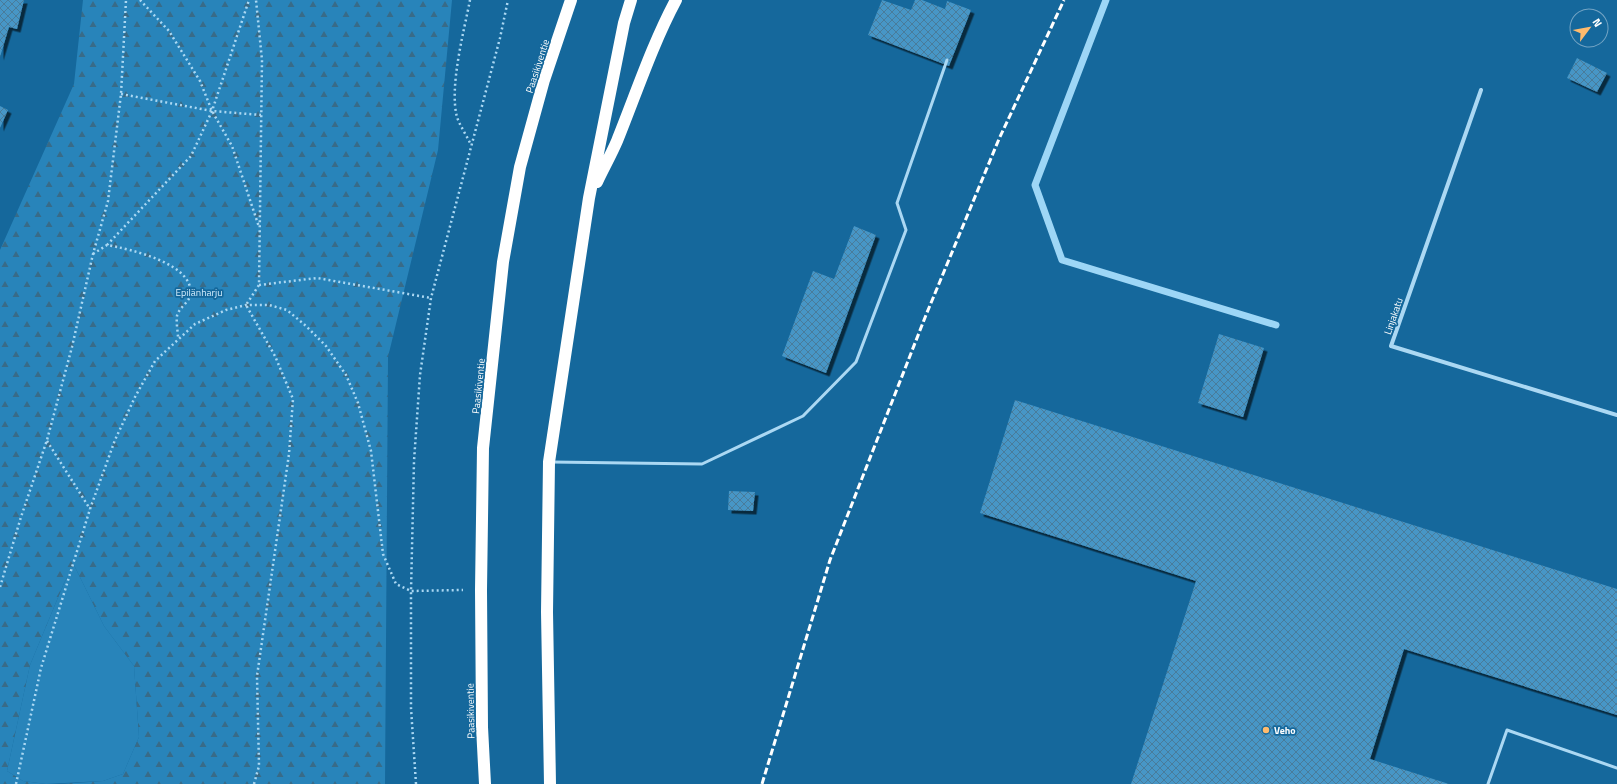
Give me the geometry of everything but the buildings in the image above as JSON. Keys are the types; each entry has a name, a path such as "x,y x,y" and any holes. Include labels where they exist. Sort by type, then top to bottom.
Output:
{"highway":[{"name":"Paasikiventie","path":"485,784 482,727 481,590 483,448 503,262 520,167 544,80 571,0"},
{"path":"550,784 547,612 549,462 589,198 624,23 632,0"},
{"path":"589,198 616,142 665,20 676,0"}],"street":[{"name":"Linjakatu","path":"1481,90 1391,346 1617,415"}],"lane":[{"path":"549,462 702,464 803,416 856,362 906,230 897,203 947,60"},
{"path":"1488,784 1507,730 1617,768"}],"path":[{"path":"0,587 21,517 47,440 72,347 93,254 108,201 121,94 126,0"},
{"path":"140,0 169,31 200,81 212,110 232,146 259,229"},
{"path":"93,254 107,245 191,156 212,110 249,0"},
{"path":"246,305 259,285 262,60 256,0"},
{"path":"470,0 460,52 454,96 457,118 471,145"},
{"path":"416,784 411,708 411,591 414,460 420,375 431,298 500,38 508,0"},
{"path":"121,94 212,110 261,115"},
{"path":"107,245 135,251 176,268 189,283 190,296 177,316 178,339"},
{"path":"259,285 317,278 431,298"},
{"path":"16,784 41,668 90,509 115,440 135,397 155,361 195,324 205,318 226,310 246,305 269,304 287,310 306,326 326,346 346,374 358,403 370,451 383,554 396,584 411,591 481,590"},
{"path":"246,305 275,356 293,399 289,454 258,676 259,766 254,784"},
{"path":"47,440 90,509"}],"green space":[{"name":"Epilänharju","path":"83,0 452,0 438,150 388,357 385,784 61,784 103,781 123,774 139,737 134,666 104,626 74,565 64,583 30,665 7,771 23,781 46,784 0,784 0,250 74,84"},
{"path":"74,565 104,626 134,666 139,737 123,774 103,781 46,784 23,781 7,771 30,665 64,583"}],"waterway":[{"path":"1106,0 1035,185 1062,260 1276,325"}],"railway":[{"path":"762,784 830,560 926,315 999,139 1064,0"}],"place":[{"name":"Veho","path":"1266,730"}]}
